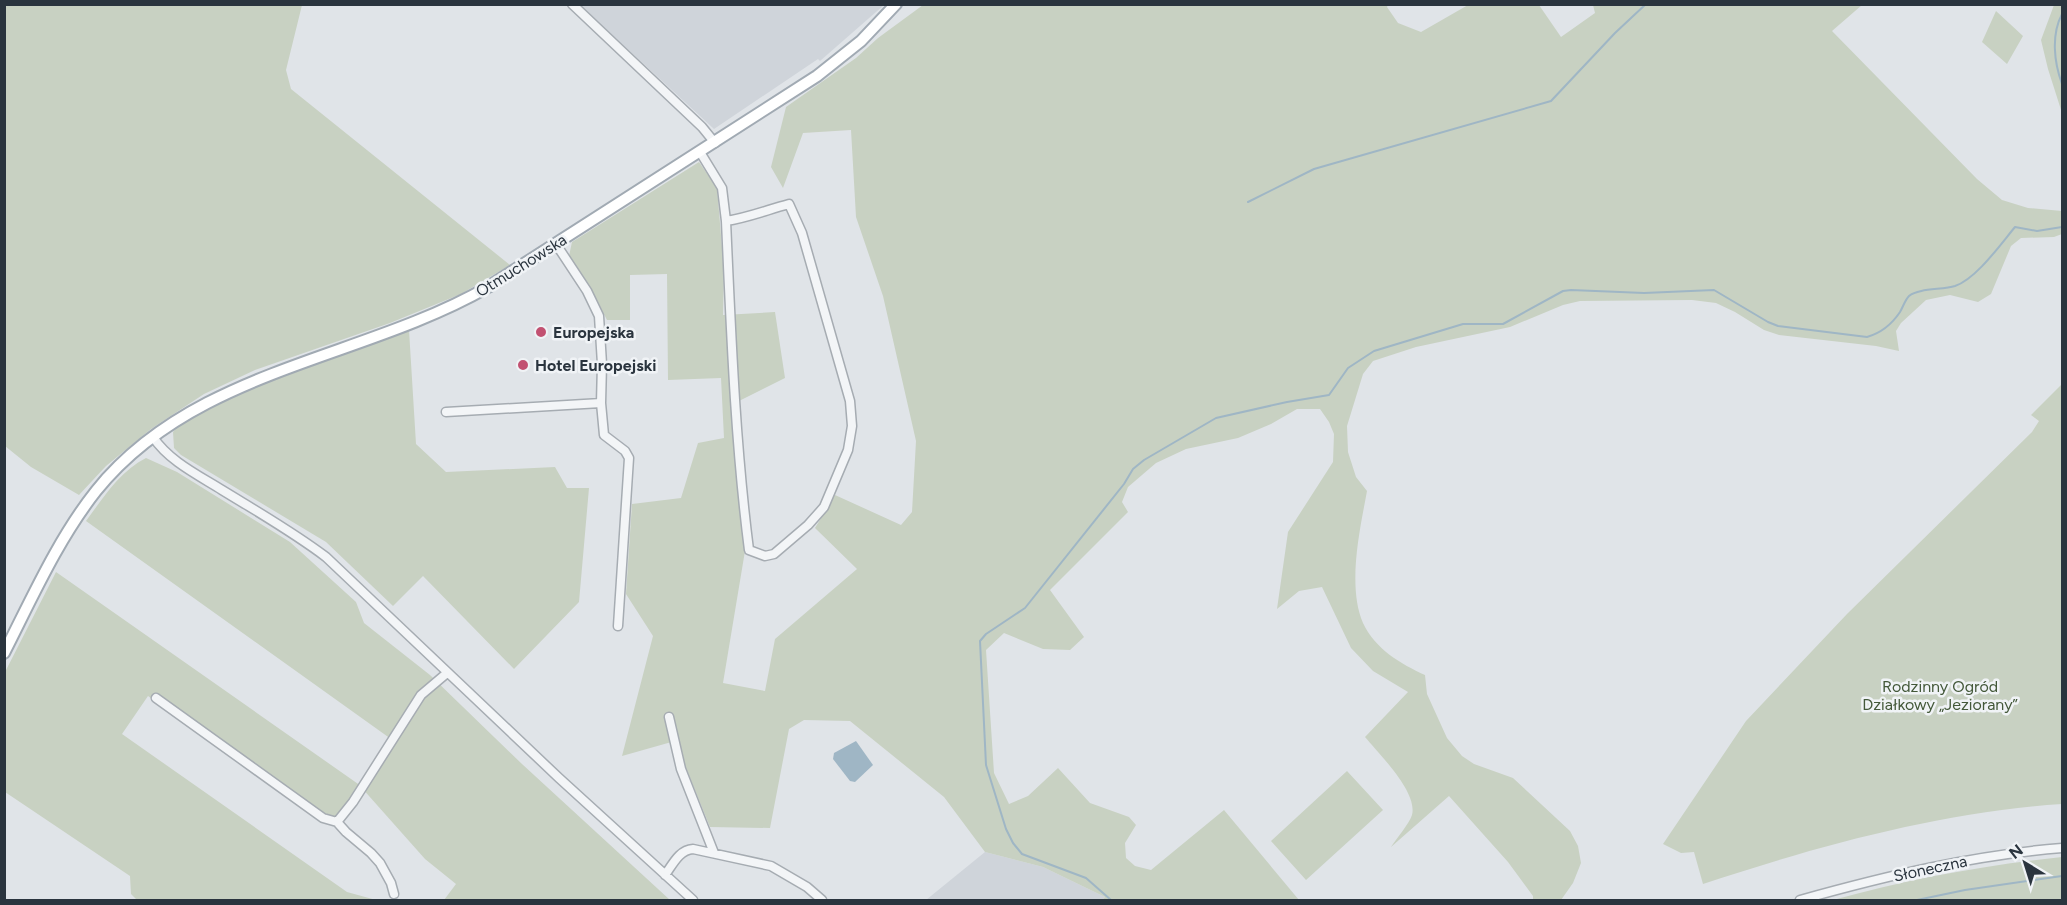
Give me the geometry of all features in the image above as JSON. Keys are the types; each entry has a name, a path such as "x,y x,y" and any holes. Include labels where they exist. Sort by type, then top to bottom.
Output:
{"main road":[{"name":"Otmuchowska","path":"4,653 76,519 97,490 116,470 153,438 197,408 241,385 455,305 488,286 715,143 833,64 861,41 896,4"}],"street":[{"path":"572,4 702,127 715,143"},
{"path":"700,152 722,188 726,221 736,408 749,550 765,556 774,555 808,525 824,507 848,450 852,426 849,401 802,233 789,204 746,218 726,221"},
{"path":"556,244 587,291 599,316 604,435 625,451 629,458 618,626"},
{"path":"446,412 601,403"},
{"path":"153,438 169,456 298,535 326,557 447,673 693,900"},
{"path":"338,822 421,695 447,673"},
{"path":"156,698 323,818 338,822 380,863 394,894"},
{"path":"669,717 681,769 714,853"},
{"name":"Słoneczna","path":"1800,900 1884,877 1960,861 2062,848"},
{"path":"665,875 680,853 685,849 693,849 750,860 779,870 807,887 822,900"}],"shaded area":[{"path":"580,5 884,5 820,61 818,59 714,129"},
{"path":"985,852 1043,867 1105,897 1102,900 926,900"}],"green space":[{"path":"4,5 302,5 286,70 291,89 510,265 461,294 390,323 255,370 204,394 151,429 106,466 79,495 31,467 5,446"},
{"path":"923,5 1388,5 1387,7 1398,23 1421,32 1468,5 1539,5 1561,37 1595,13 1593,5 1862,5 1832,31 1977,179 2002,200 2028,208 2062,211 2062,234 2054,237 2021,238 2011,246 1991,294 1978,302 1950,295 1926,300 1901,323 1896,331 1899,351 1876,346 1779,335 1764,330 1716,303 1692,300 1580,301 1563,305 1510,327 1416,347 1373,361 1363,374 1347,426 1348,452 1356,477 1367,491 1358,540 1355,575 1358,608 1363,623 1374,641 1390,655 1425,675 1427,694 1447,738 1462,756 1474,764 1513,778 1570,831 1578,846 1581,863 1573,883 1561,900 1533,900 1533,896 1508,862 1449,796 1391,847 1410,819 1412,806 1396,774 1365,737 1408,692 1373,671 1351,648 1322,587 1299,591 1277,609 1288,532 1333,462 1334,434 1320,409 1297,409 1271,424 1238,438 1186,449 1156,463 1128,487 1122,502 1128,512 1050,590 1084,637 1070,650 1043,649 1004,633 986,650 994,773 1009,804 1028,796 1058,768 1090,803 1129,817 1136,825 1125,843 1126,858 1135,866 1151,870 1224,810 1299,900 1102,900 1105,897 1043,867 985,852 944,797 850,721 804,720 789,729 770,828 710,827 675,741 622,756 653,636 626,594 632,504 681,498 698,443 724,438 721,378 668,380 667,274 630,275 630,320 607,320 589,285 569,256 572,242 699,162 717,188 724,271 723,315 775,312 785,378 731,405 745,551 723,683 765,691 775,639 857,569 815,528 835,495 901,525 912,512 916,441 883,296 856,217 851,130 803,133 783,188 771,167 786,107 856,58 878,38"},
{"path":"2054,5 2062,5 2062,113 2041,40"},
{"path":"1996,11 2023,36 2007,64 1982,42"},
{"path":"409,330 416,444 446,472 555,467 567,488 589,488 579,602 514,669 423,576 393,606 326,542 181,455 174,448 173,432 177,427 237,392"},
{"name":"Rodzinny Ogród Działkowy „Jeziorany”","path":"2062,384 2062,804 1971,815 1880,833 1835,844 1703,884 1694,852 1681,853 1663,844 1746,721 1847,614 2032,432 2039,421 2031,415"},
{"path":"146,458 177,472 290,542 356,602 364,623 430,675 522,764 670,900 444,900 456,884 425,859 361,787 333,826 148,696 122,734 347,892 376,900 137,900 131,894 130,876 5,792 4,674 56,572 361,786 391,739 86,521 120,478"},
{"path":"1347,771 1383,810 1306,880 1271,841"},
{"path":"2062,857 2062,900 1833,900 1947,874"}],"water":[{"path":"856,741 873,765 855,782 850,781 833,759 834,753"}],"waterway":[{"path":"1248,202 1314,169 1551,101 1615,33 1646,4"},
{"path":"2062,14 2055,40 2057,67 2062,84"},
{"path":"1111,900 1086,878 1022,854 1013,843 1006,829 986,765 980,641 986,634 1025,608 1124,484 1133,469 1144,460 1216,418 1329,395 1348,368 1374,351 1463,324 1503,324 1563,291 1644,293 1714,290 1778,326 1867,337 1890,324 1913,293 1955,286 1963,282 1987,261 2015,227 2037,231 2062,227"},
{"path":"1917,900 1965,890 2062,876"}],"place":[{"name":"Europejska","path":"541,332"},
{"name":"Hotel Europejski","path":"523,365"}]}
